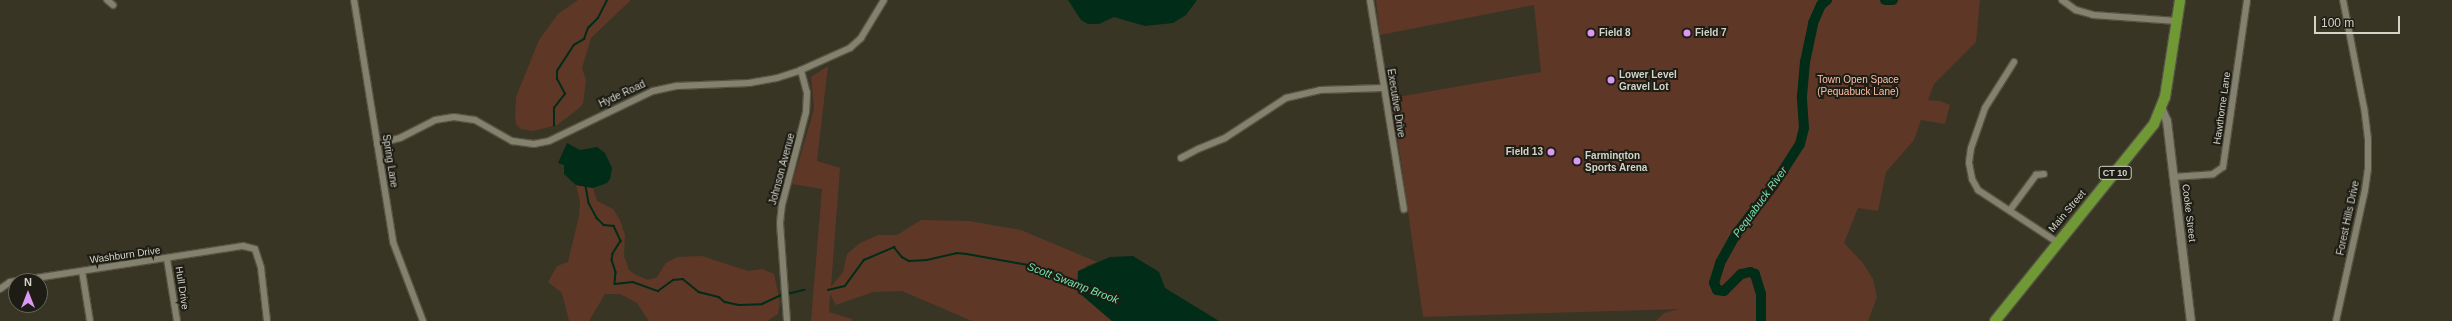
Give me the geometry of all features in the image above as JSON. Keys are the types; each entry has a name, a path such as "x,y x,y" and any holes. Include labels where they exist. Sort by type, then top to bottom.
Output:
{"highway":[{"name":"Main Street","path":"1995,321 2057,242 2147,134 2162,110 2180,0"}],"main road":[{"name":"Cooke Street","path":"2162,110 2167,121 2191,321"}],"street":[{"path":"107,0 113,5"},
{"name":"Spring Lane","path":"354,0 393,242 423,321"},
{"name":"Hyde Road","path":"377,144 400,138 435,120 454,117 479,122 519,143 542,143 653,91 692,85 758,82 801,70 855,44 867,29 884,0"},
{"name":"Executive Drive","path":"1370,0 1383,88 1404,208"},
{"path":"2062,0 2076,10 2093,15 2176,21"},
{"name":"Hawthorne Lane","path":"2174,177 2213,174 2224,167 2247,0"},
{"name":"Forest Hills Drive","path":"2336,321 2365,190 2368,168 2368,139 2364,108 2343,0"},
{"path":"2014,62 1985,108 1971,148 1969,163 1972,179 1978,190 2057,242"},
{"name":"Johnson Avenue","path":"787,321 780,223 782,205 806,112 807,93 801,70"},
{"path":"1181,158 1198,148 1225,138 1286,98 1320,90 1383,88"},
{"path":"2010,210 2036,175 2044,174"},
{"name":"Washburn Drive","path":"0,289 10,282 167,259 243,246 255,249 261,268 267,321"},
{"name":"Hull Drive","path":"167,259 177,321"},
{"path":"82,272 90,321"}],"green space":[{"path":"578,0 631,0 591,38 582,68 586,80 583,104 557,125 533,131 521,129 516,124 516,97 539,40 558,14"},
{"name":"Farmington Sports Arena","path":"1376,0 1980,0 1976,42 1934,84 1928,100 1940,101 1950,105 1945,124 1921,120 1914,140 1886,172 1878,211 1858,208 1844,243 1863,263 1873,279 1877,297 1868,321 1656,321 1664,313 1680,309 1423,317 1392,98 1541,72 1534,5 1380,35"},
{"path":"828,66 817,161 840,168 831,287 843,272 847,254 860,243 878,235 897,235 921,220 969,221 1021,230 1097,262 1086,266 1077,291 1112,321 972,321 902,291 873,292 836,305 830,294 829,312 852,319 852,321 811,321 822,189 792,184 814,109 811,77"},
{"path":"576,185 593,188 597,201 613,209 620,220 625,235 624,256 629,270 636,275 648,280 657,277 666,263 677,257 702,256 748,271 762,269 774,274 780,302 778,314 767,321 649,321 637,303 620,294 605,294 589,321 569,321 562,293 548,282 557,266 568,262 579,216 580,201"}],"shaded area":[{"path":"1068,0 1197,0 1186,15 1173,23 1145,26 1114,17 1099,24 1088,24 1081,20"},
{"path":"567,143 580,150 597,147 605,153 612,168 610,179 607,183 593,188 576,185 564,174 564,165 558,163"},
{"path":"1133,256 1159,272 1165,288 1219,321 1112,321 1077,291 1078,271 1110,257"}],"waterway":[{"path":"554,126 554,108 565,94 557,79 557,71 574,45 584,39 588,28 598,18 607,0"},
{"name":"Pequabuck River","path":"1761,321 1761,294 1755,274 1750,272 1741,274 1724,291 1717,290 1714,283 1720,263 1736,234 1773,186 1800,144 1804,128 1802,96 1805,62 1813,23 1821,5 1827,0"},
{"name":"Pequabuck River","path":"1885,0 1893,0"},
{"name":"Scott Swamp Brook","path":"586,186 589,203 597,218 604,225 614,226 621,241 613,254 612,260 616,272 615,284 633,282 658,291 673,280 683,279 699,292 719,297 725,302 739,305 762,304 783,294"},
{"name":"Scott Swamp Brook","path":"828,290 845,286 864,260 894,247 902,257 909,261 927,260 957,253 967,254 1028,265 1079,283"},
{"name":"Scott Swamp Brook","path":"787,294 805,290"}],"place":[{"name":"Field 8","path":"1591,33"},
{"name":"Field 7","path":"1687,33"},
{"name":"Lower Level Gravel Lot","path":"1611,80"},
{"name":"Field 13","path":"1551,152"},
{"name":"Farmington Sports Arena","path":"1577,161"}],"park label":[{"name":"Town Open Space (Pequabuck Lane)","path":"1858,84"}]}
